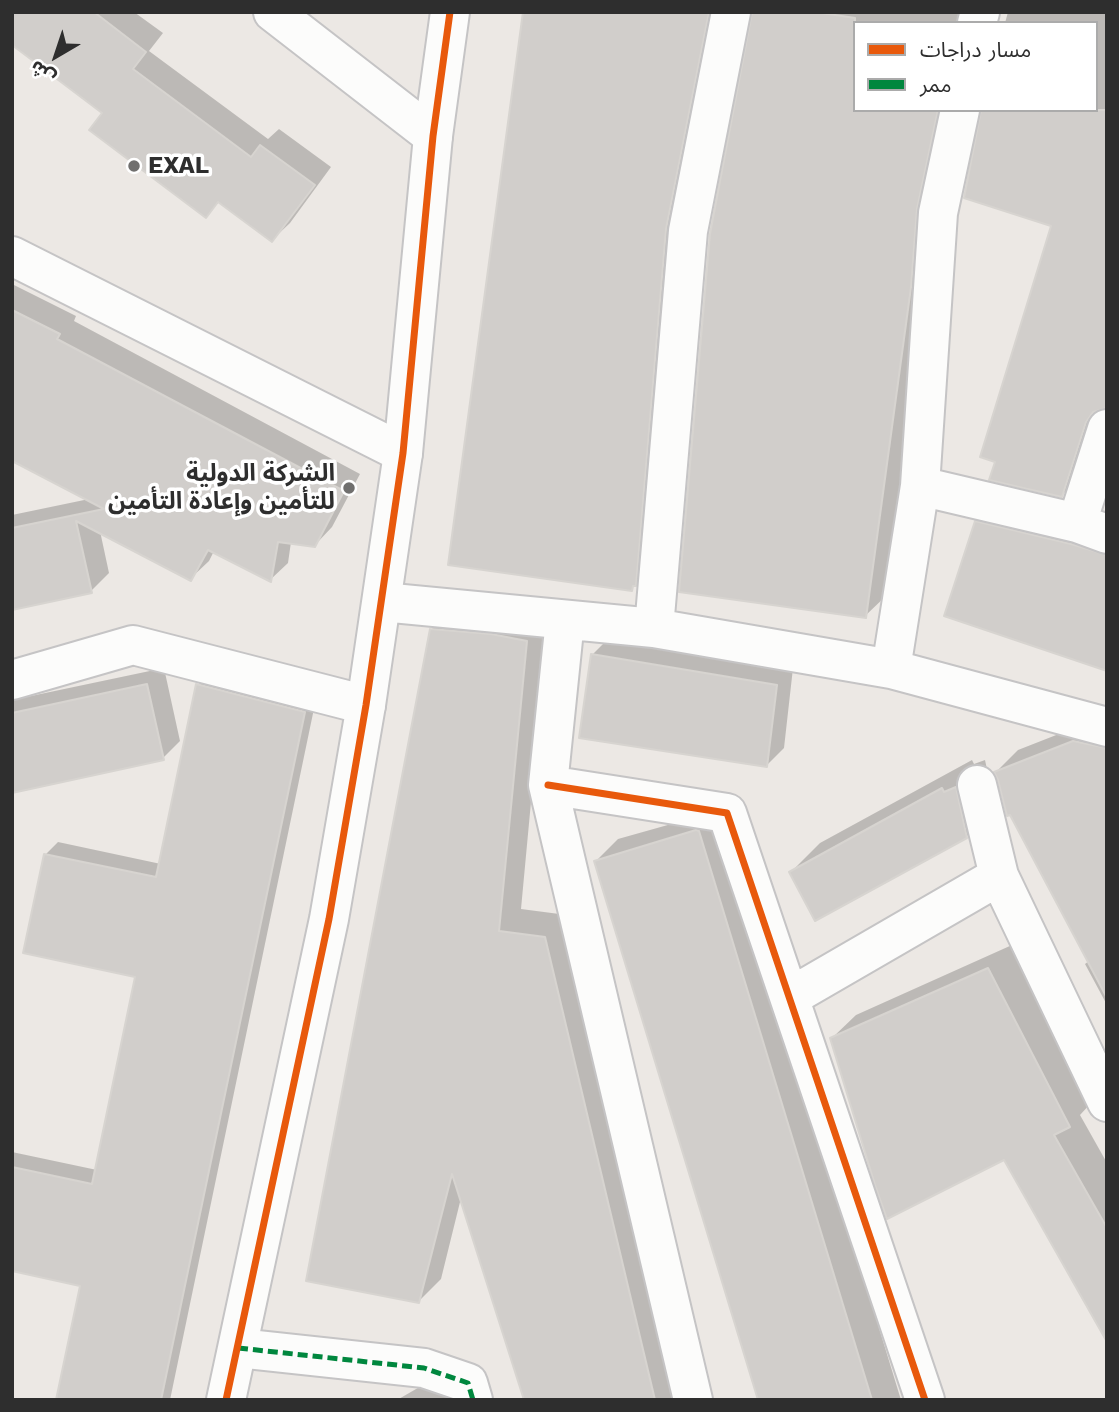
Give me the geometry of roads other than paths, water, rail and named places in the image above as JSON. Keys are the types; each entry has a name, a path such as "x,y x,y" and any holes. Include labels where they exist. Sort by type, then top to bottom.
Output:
{"street":[{"path":"273,12 433,136"},
{"path":"226,1400 329,919 366,705 403,453 433,136 450,12"},
{"path":"654,628 688,231 731,12"},
{"path":"891,669 920,486 939,213 960,112"},
{"path":"15,263 403,453"},
{"path":"920,486 1092,528 1107,429"},
{"path":"382,603 654,628 891,669 1107,727"},
{"path":"565,620 548,785 693,1400"},
{"path":"12,680 133,645 366,705"},
{"path":"548,785 727,813 925,1400"},
{"path":"977,785 999,876 1107,1102"},
{"path":"790,998 999,876"},
{"path":"238,1348 425,1368 468,1383 473,1400"}],"place":[{"name":"EXAL","path":"134,166"},
{"name":"الشركة الدولية للتأمين وإعادة التأمين","path":"349,488"}]}
